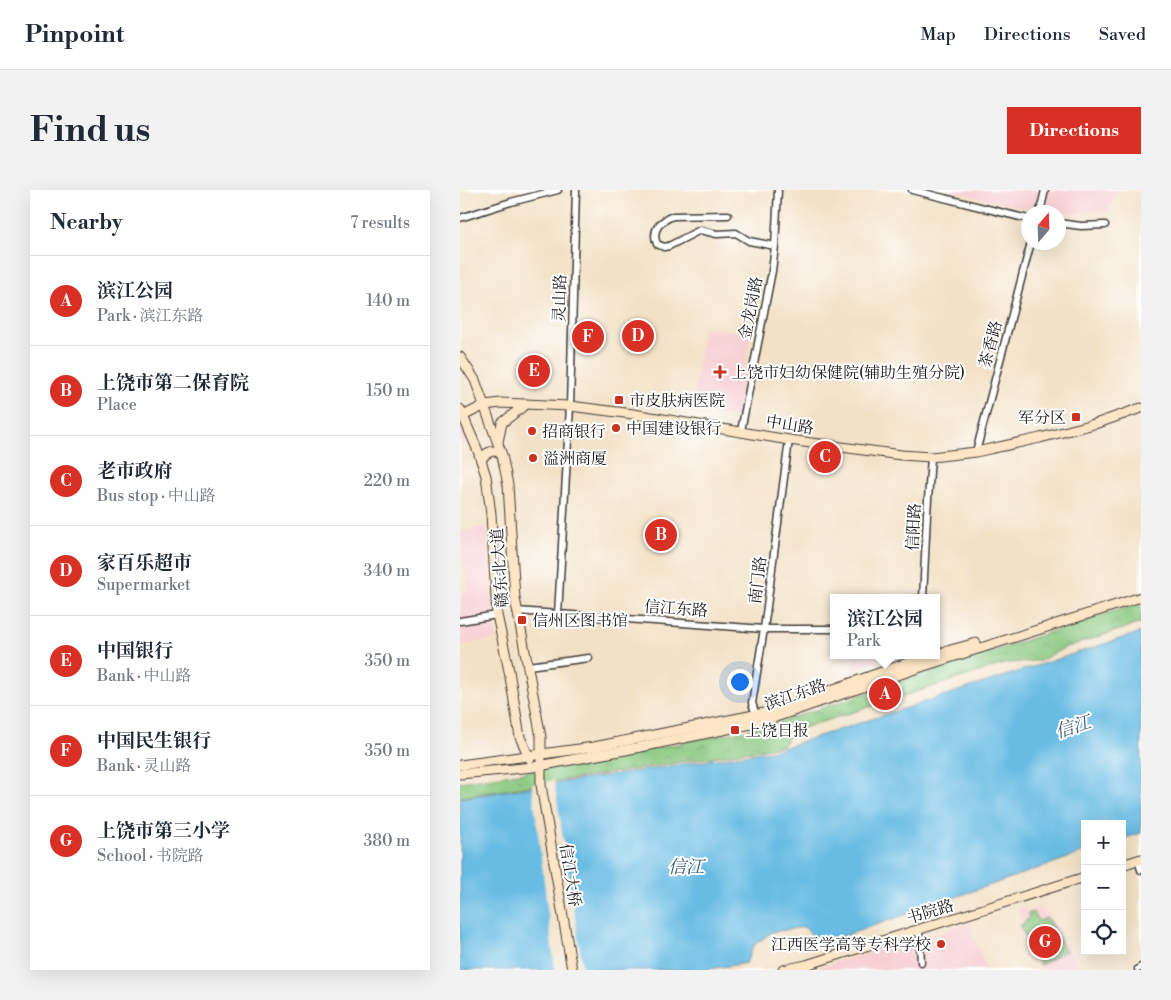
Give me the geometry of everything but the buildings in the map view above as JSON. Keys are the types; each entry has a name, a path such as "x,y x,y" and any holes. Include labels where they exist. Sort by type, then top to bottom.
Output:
{"main road":[{"name":"赣东北大道","path":"460,357 475,380 485,405 502,455 508,485 517,611 541,737 535,754 541,785"},
{"name":"中山路","path":"461,415 485,405 501,402 570,406 633,414 789,440 901,455 931,457 976,452 1098,423 1141,408"},
{"path":"498,442 502,423 526,404"},
{"path":"461,415 486,476 491,514 497,615 520,737 535,754"},
{"path":"481,460 491,451 497,451 502,455"},
{"name":"滨江东路","path":"940,654 1141,591"},
{"name":"滨江东路","path":"940,654 1141,597"},
{"name":"滨江东路","path":"460,774 537,766 636,748 757,718 852,682 925,659"},
{"name":"滨江东路","path":"460,765 594,747 757,718"},
{"name":"信江大桥","path":"541,785 572,970"},
{"path":"1126,864 1139,859"},
{"name":"书院路","path":"783,970 806,968 1081,879"}],"street":[{"path":"460,218 506,203 558,190"},
{"name":"灵山路","path":"558,614 570,406 576,190"},
{"name":"金龙岗路","path":"741,431 772,271 778,190"},
{"path":"912,190 1021,217"},
{"path":"1042,205 1046,190"},
{"path":"728,215 673,216 661,222 657,227 654,234 655,239 657,244 664,247 700,230 717,234 736,232 749,241 775,246"},
{"path":"1066,224 1081,226 1105,225"},
{"name":"茶香路","path":"976,452 1029,250"},
{"name":"南门路","path":"757,718 752,703 764,629 789,440"},
{"name":"信阳路","path":"923,594 931,457"},
{"name":"信江东路","path":"517,611 764,629 830,630"},
{"path":"460,621 497,615"},
{"path":"528,666 589,658"},
{"path":"1139,859 1141,870"},
{"path":"919,930 922,962"}],"shaded area":[{"path":"946,190 1120,190 1108,210 1066,214 1066,205 1021,205 1021,208"},
{"name":"上饶市妇幼保健院(辅助生殖分院)","path":"703,327 751,333 736,417 692,411"},
{"path":"460,421 469,443 460,446"},
{"path":"487,526 496,639 460,645 460,593 468,590 460,532"},
{"path":"854,659 885,659 853,670"},
{"path":"1039,906 1045,916 1048,914 1080,970 1040,970 1016,926 1022,923 1017,909 1025,907 1027,912"},
{"name":"江西医学高等专科学校","path":"969,922 986,970 809,970 893,946 919,942"}],"green space":[{"path":"1141,602 1141,623 1064,648 1040,661 1007,663 794,731 782,746 460,797 460,782 565,766 767,726"},
{"path":"1033,912 1039,921 1047,918 1066,951 1040,965 1020,926 1029,918 1028,914"}],"water":[{"name":"信江","path":"1141,632 1141,833 1126,838 1126,820 1081,820 1081,853 821,944 804,927 772,932 754,945 746,963 704,970 460,970 460,798 776,750"}],"pier":[{"path":"554,780 583,970 555,970 532,784"}],"place":[{"name":"家百乐超市","path":"638,336"},
{"name":"中国民生银行","path":"588,337"},
{"name":"中国银行","path":"534,371"},
{"name":"上饶市妇幼保健院(辅助生殖分院)","path":"720,372"},
{"name":"市皮肤病医院","path":"619,400"},
{"name":"军分区","path":"1076,417"},
{"name":"中国建设银行","path":"616,428"},
{"name":"招商银行","path":"532,431"},
{"name":"老市政府","path":"825,457"},
{"name":"溢洲商厦","path":"533,458"},
{"name":"上饶市第二保育院","path":"661,535"},
{"name":"信州区图书馆","path":"522,620"},
{"name":"滨江公园","path":"885,694"},
{"name":"上饶日报","path":"735,730"},
{"name":"上饶市第三小学","path":"1045,942"},
{"name":"江西医学高等专科学校","path":"941,944"}]}
